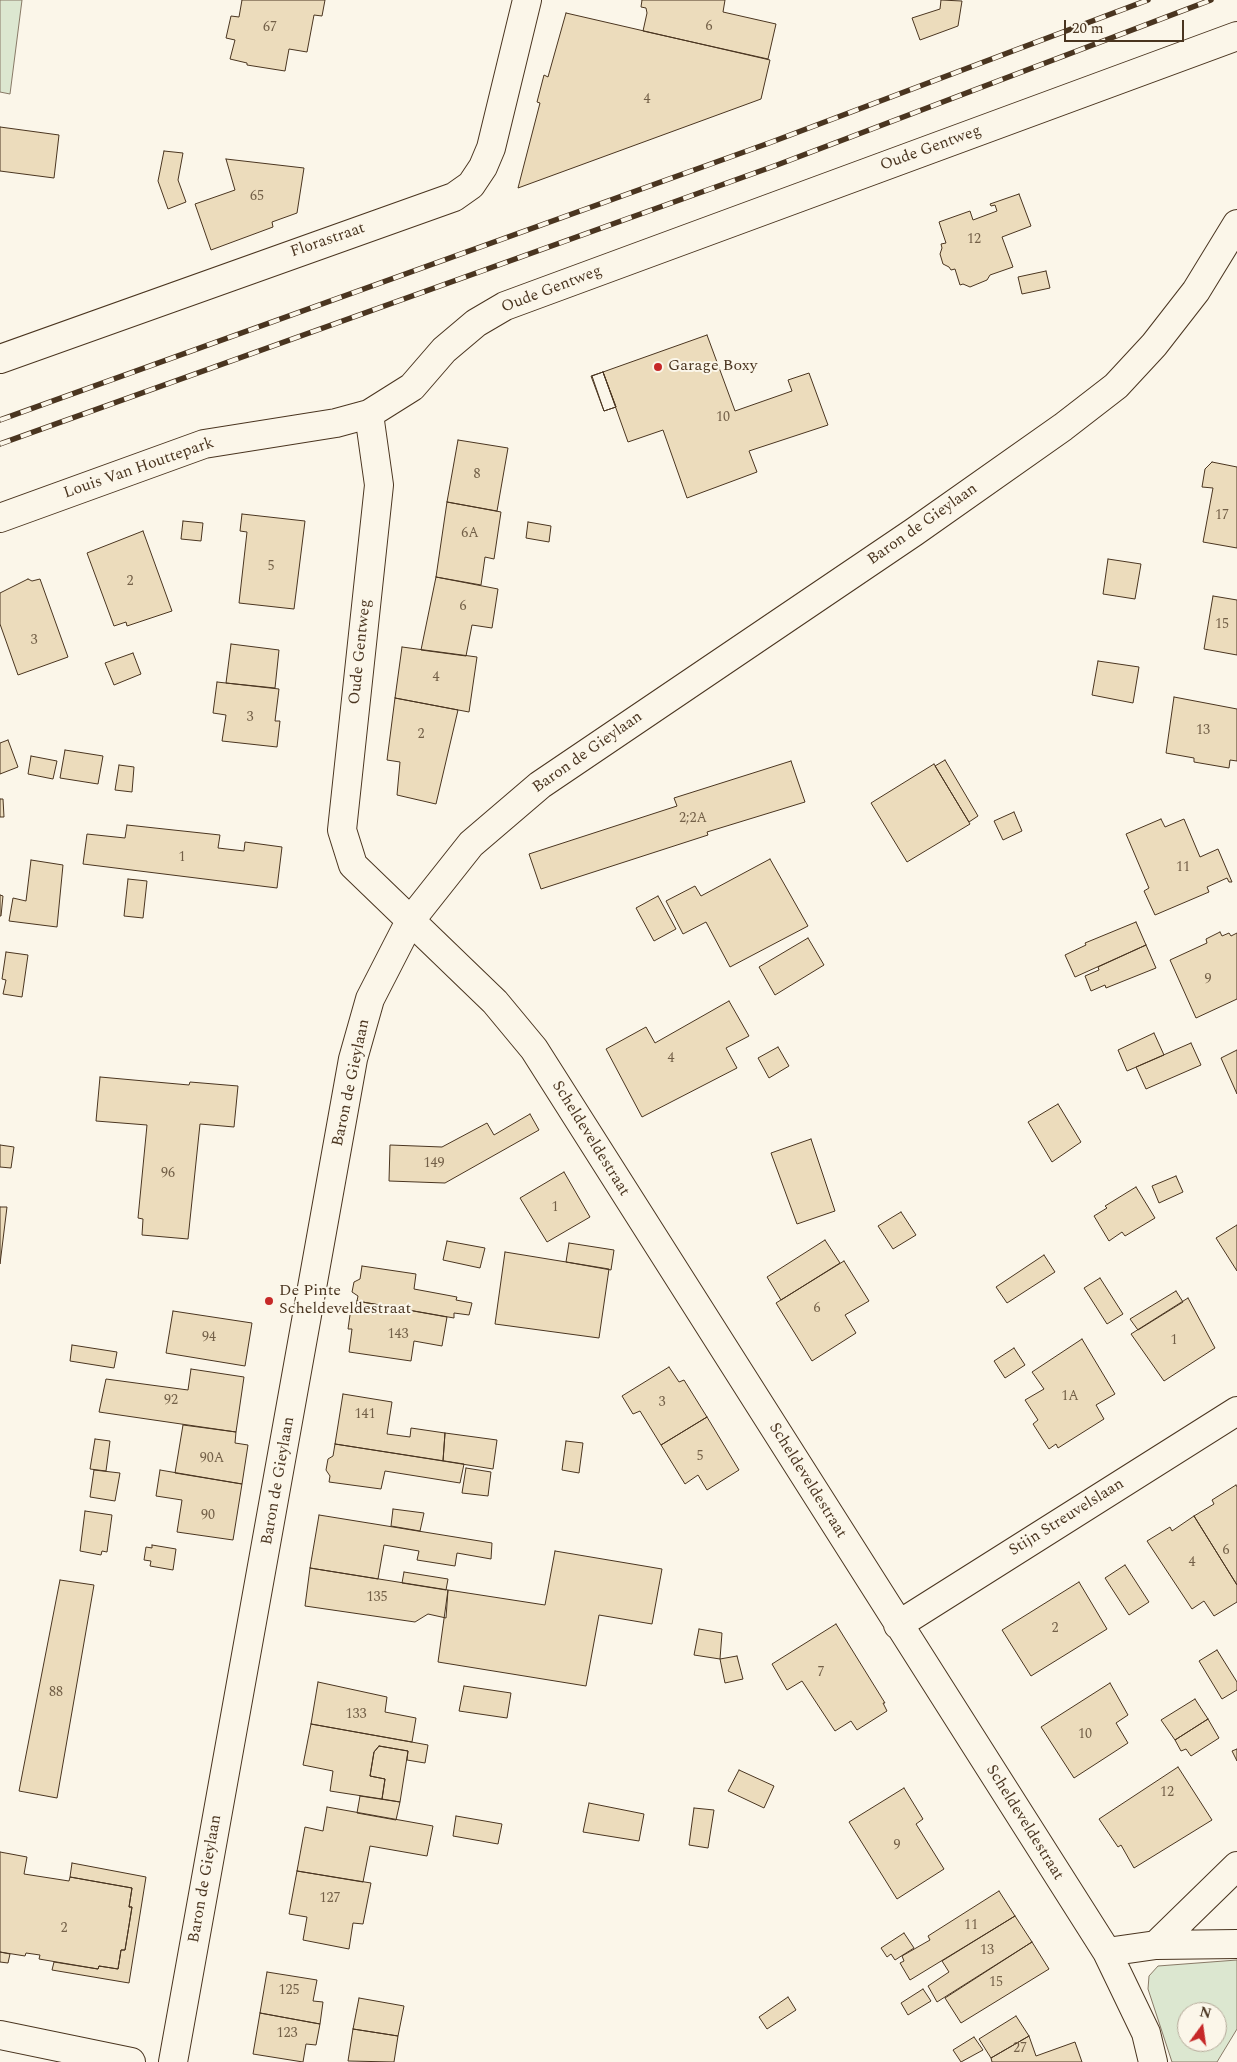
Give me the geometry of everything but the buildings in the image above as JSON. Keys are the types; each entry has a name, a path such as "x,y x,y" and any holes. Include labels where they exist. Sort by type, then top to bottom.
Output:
{"street":[{"name":"Florastraat","path":"0,359 454,197 471,185 483,167 491,148 527,0"},
{"name":"Oude Gentweg","path":"410,922 353,865 342,830 379,485 369,414 412,387 444,350 476,323 506,306 1237,36"},
{"name":"Baron de Gieylaan","path":"173,2062 353,1059 370,1000 410,922 471,844 540,785 914,532 1064,427 1116,386 1154,345 1196,291 1237,224"},
{"name":"Louis Van Houttepark","path":"0,518 204,444 336,422 369,414"},
{"name":"Scheldeveldestraat","path":"410,922 496,1002 534,1049 1107,1952 1146,2033 1153,2062"},
{"name":"Stijn Streuvelslaan","path":"898,1625 1237,1410"},
{"path":"1156,1946 1237,1866"},
{"path":"1107,1952 1156,1946 1237,1944"},
{"path":"0,2035 130,2062"}],"green space":[{"path":"0,0 22,0 10,94 0,92"},
{"path":"1237,1960 1237,2029 1227,2046 1227,2002 1177,2002 1177,2052 1223,2052 1217,2062 1172,2062 1148,1989 1149,1976 1158,1966"}],"railway":[{"path":"0,420 769,143 1148,0"},
{"path":"0,444 777,165 1211,0"}],"place":[{"name":"Garage Boxy","path":"658,367"},
{"name":"De Pinte Scheldeveldestraat","path":"269,1301"}]}
